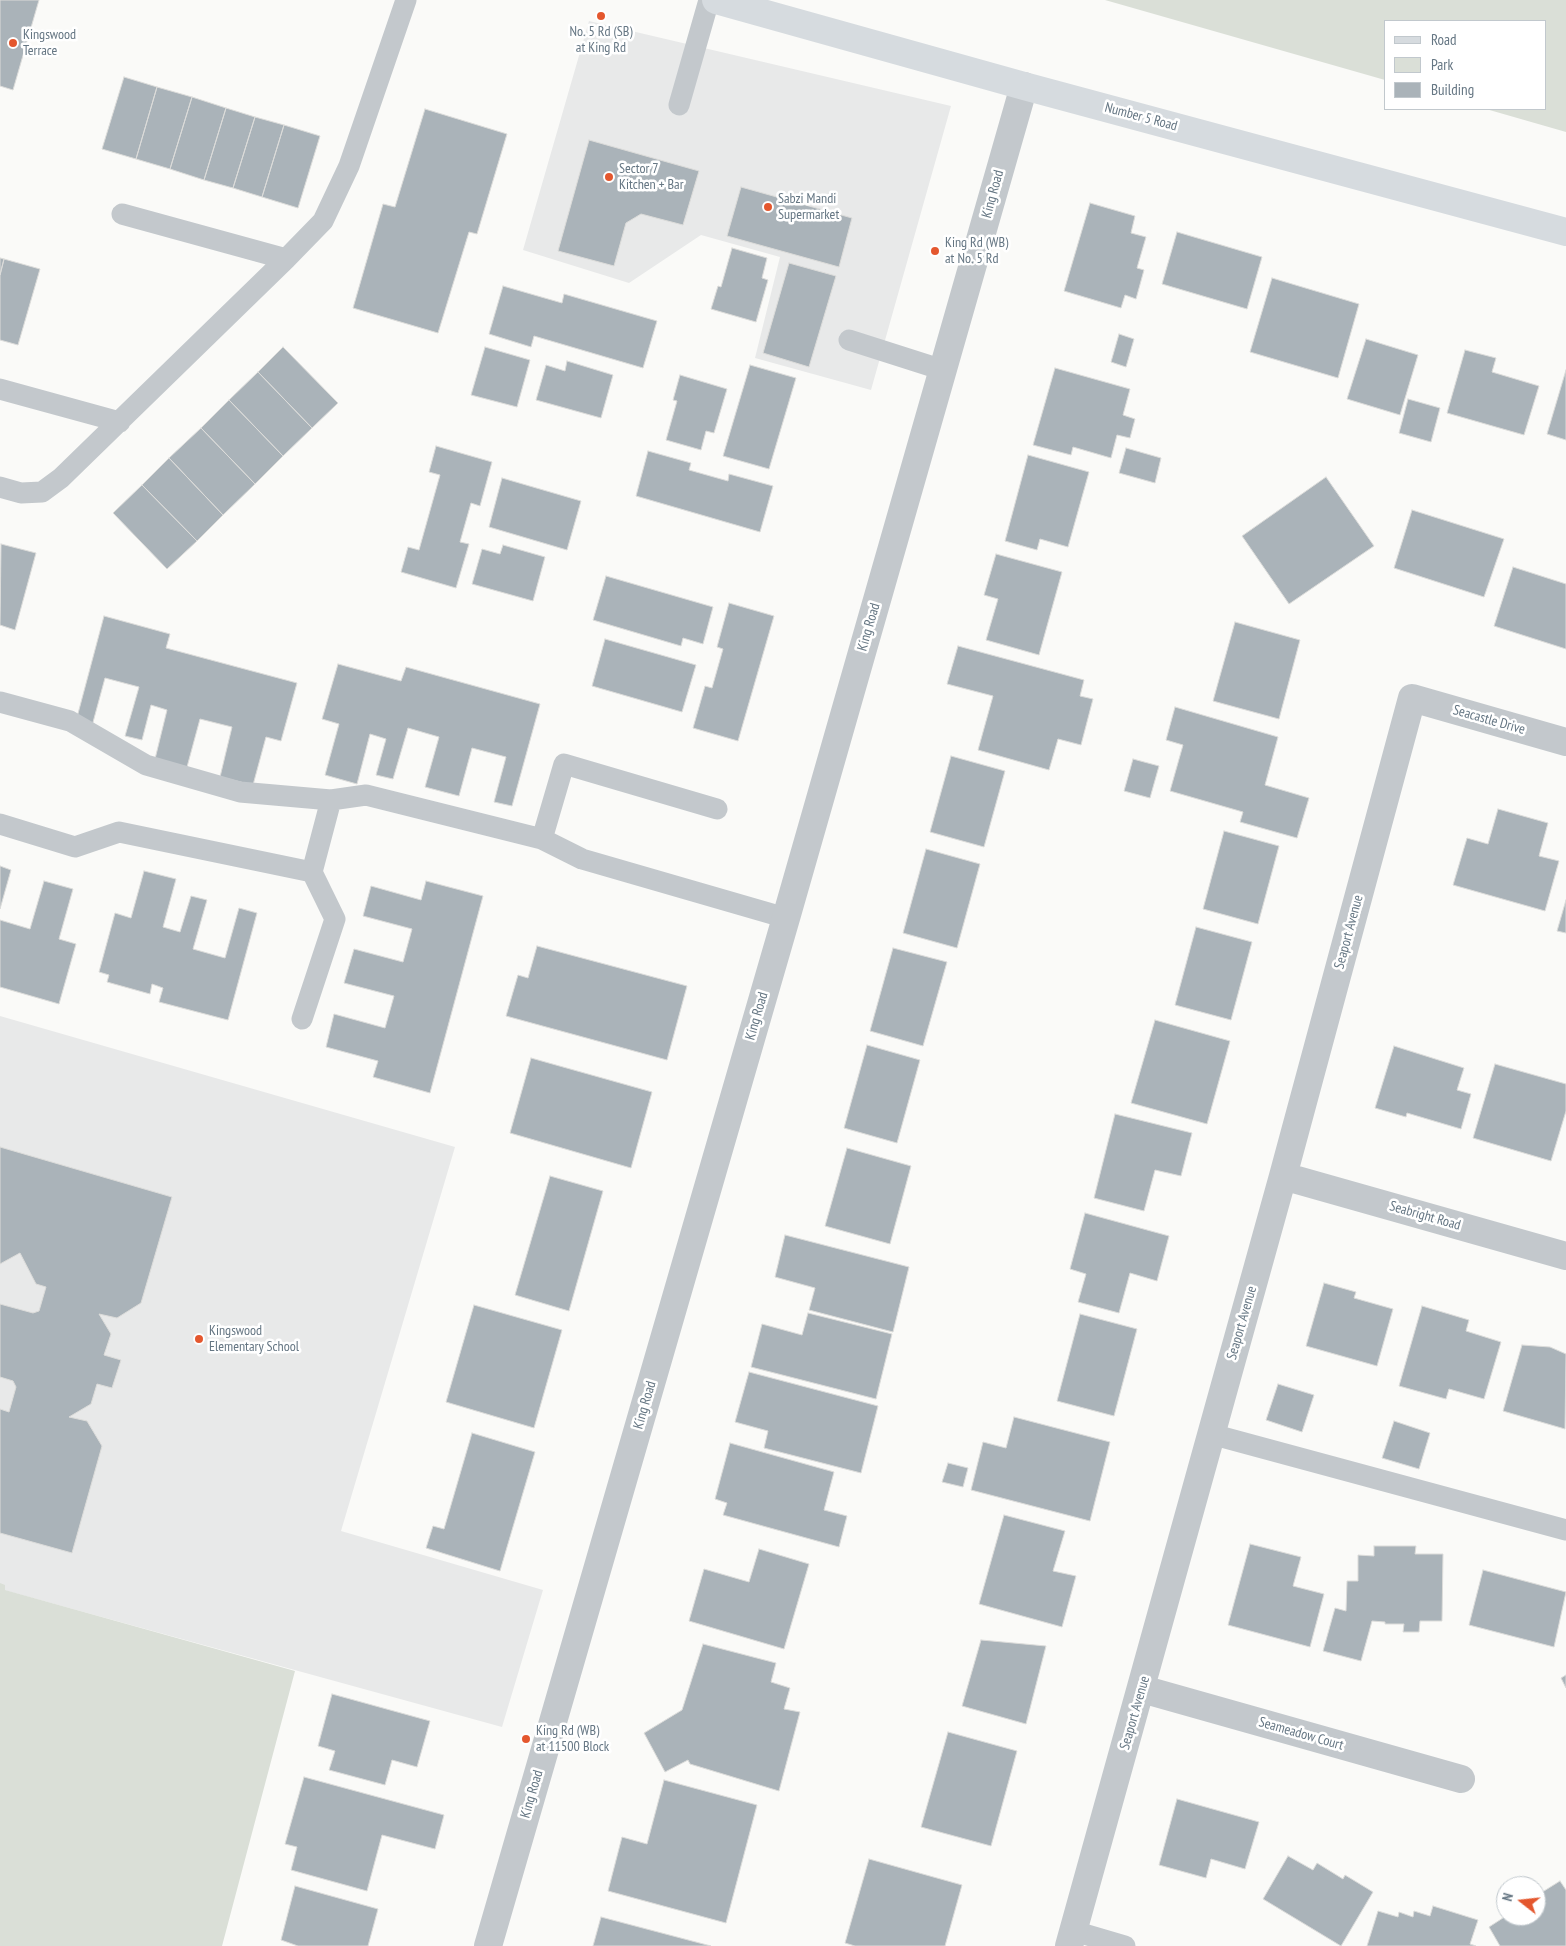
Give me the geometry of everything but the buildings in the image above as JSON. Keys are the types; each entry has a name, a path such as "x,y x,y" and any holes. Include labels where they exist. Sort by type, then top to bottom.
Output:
{"main road":[{"name":"Number 5 Road","path":"716,0 1024,86 1566,232"}],"street":[{"name":"King Road","path":"488,1946 786,918 1024,86"},
{"name":"Seacastle Drive","path":"1412,698 1566,742"},
{"name":"Seaport Avenue","path":"1072,1938 1283,1176 1412,698"},
{"name":"Seabright Road","path":"1283,1176 1566,1256"},
{"name":"Seameadow Court","path":"1142,1689 1461,1779"}],"lane":[{"path":"0,487 21,493 42,492 61,478 323,221 348,166 406,0"},
{"path":"679,105 710,0"},
{"path":"122,214 286,259"},
{"path":"849,340 942,370"},
{"path":"0,389 120,422"},
{"path":"0,702 70,721 146,766 240,792 331,800 366,795 542,840 582,859 786,918"},
{"path":"542,840 564,764 717,808"},
{"path":"302,1019 334,919 312,872 331,800"},
{"path":"0,824 75,847 119,832 312,872"},
{"path":"1211,1434 1566,1530"},
{"path":"1072,1938 1124,1946"}],"shaded area":[{"path":"589,21 951,106 871,390 755,358 780,257 701,235 629,283 523,250"},
{"name":"Kingswood Elementary School","path":"0,1016 455,1147 341,1531 543,1590 502,1727 0,1589"}],"green space":[{"path":"1105,0 1566,0 1566,132 1489,110 1546,110 1546,20 1384,20 1384,80"},
{"path":"0,1583 5,1585 5,1590 295,1671 222,1946 0,1946"}],"place":[{"name":"No. 5 Rd (SB) at King Rd","path":"601,16"},
{"name":"Kingswood Terrace","path":"13,43"},
{"name":"Sector 7 Kitchen + Bar","path":"609,177"},
{"name":"Sabzi Mandi Supermarket","path":"768,207"},
{"name":"King Rd (WB) at No. 5 Rd","path":"935,251"},
{"name":"Kingswood Elementary School","path":"199,1339"},
{"name":"King Rd (WB) at 11500 Block","path":"526,1739"}]}
